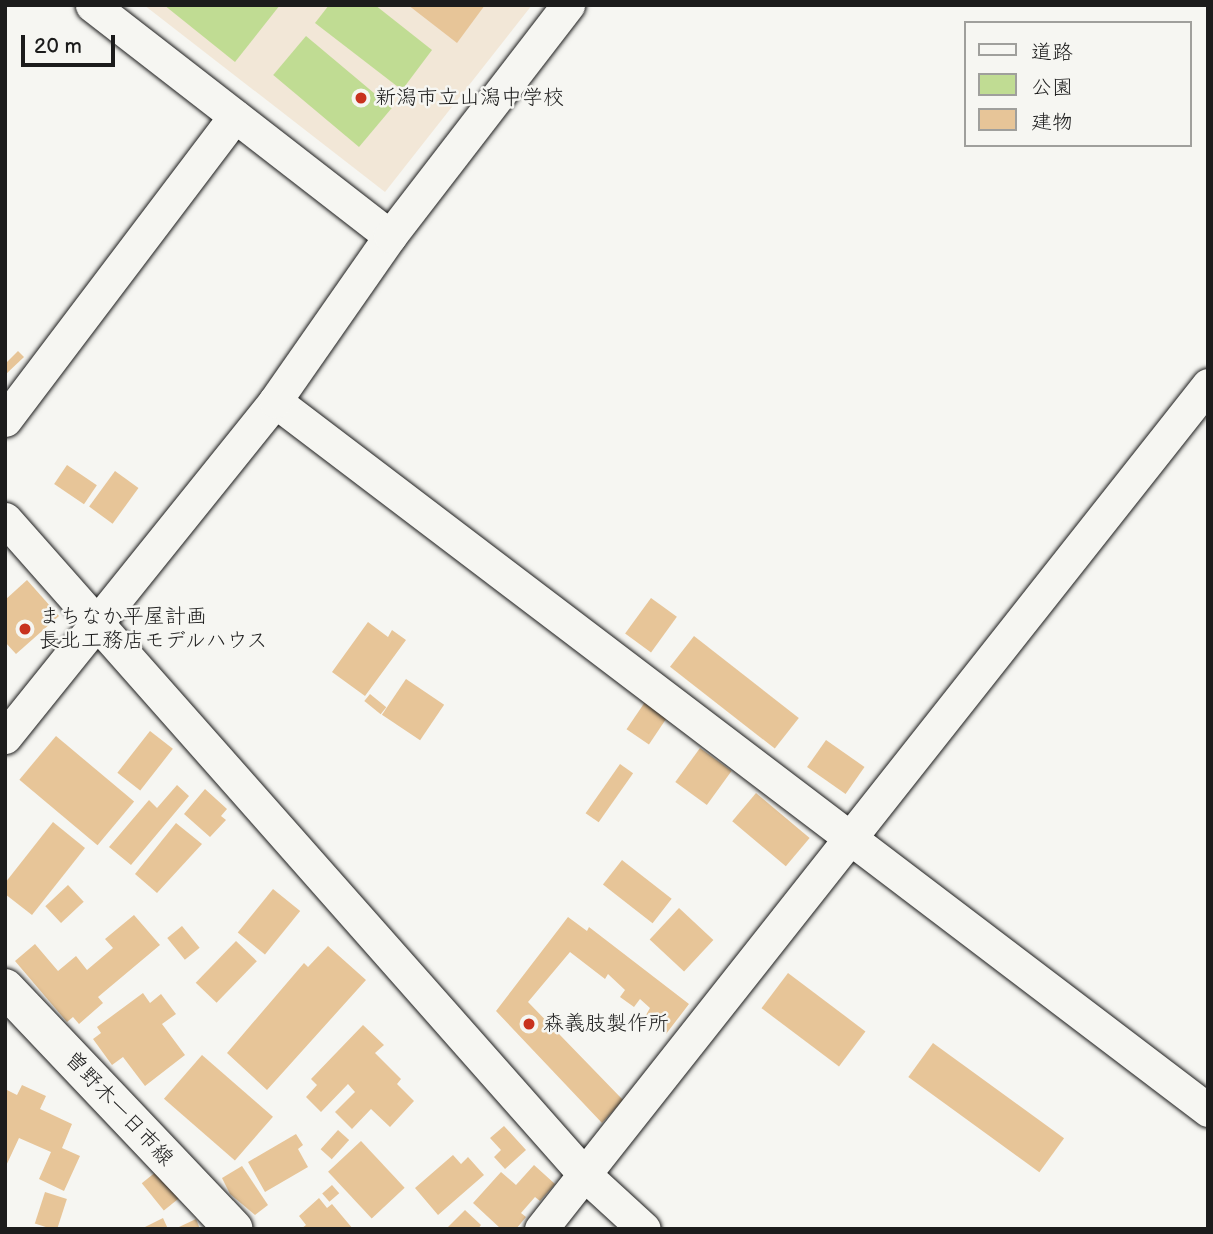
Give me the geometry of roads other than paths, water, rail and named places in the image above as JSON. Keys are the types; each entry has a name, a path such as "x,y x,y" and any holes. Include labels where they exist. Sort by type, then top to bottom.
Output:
{"main road":[{"name":"曽野木一日市線","path":"5,988 234,1229"}],"street":[{"path":"92,5 390,236"},
{"path":"5,737 275,401 390,236 568,5"},
{"path":"5,420 235,116"},
{"path":"541,1229 1208,385"},
{"path":"275,401 1208,1110"},
{"path":"5,519 94,623 584,1174 644,1229"}],"place":[{"name":"新潟市立山潟中学校","path":"361,98"},
{"name":"まちなか平屋計画 長北工務店モデルハウス","path":"25,629"},
{"name":"森義肢製作所","path":"529,1024"}]}
